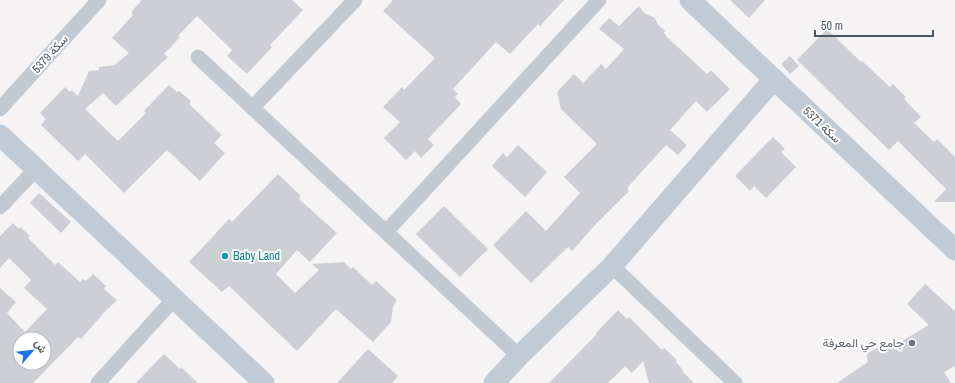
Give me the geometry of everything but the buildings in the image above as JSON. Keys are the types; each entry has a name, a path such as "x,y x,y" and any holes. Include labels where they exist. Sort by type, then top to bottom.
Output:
{"street":[{"name":"سكة 5379","path":"0,109 99,0"},
{"path":"252,108 355,0"},
{"path":"386,232 599,0"},
{"name":"سكة 5371","path":"690,0 955,250"},
{"path":"198,57 519,356"},
{"path":"494,383 519,356 612,266 774,79"},
{"path":"0,135 264,383"},
{"path":"0,206 36,169"},
{"path":"612,266 735,383"},
{"path":"98,383 174,299"}],"place":[{"name":"Baby Land","path":"225,256"},
{"name":"جامع حي المعرفة","path":"912,343"}]}
